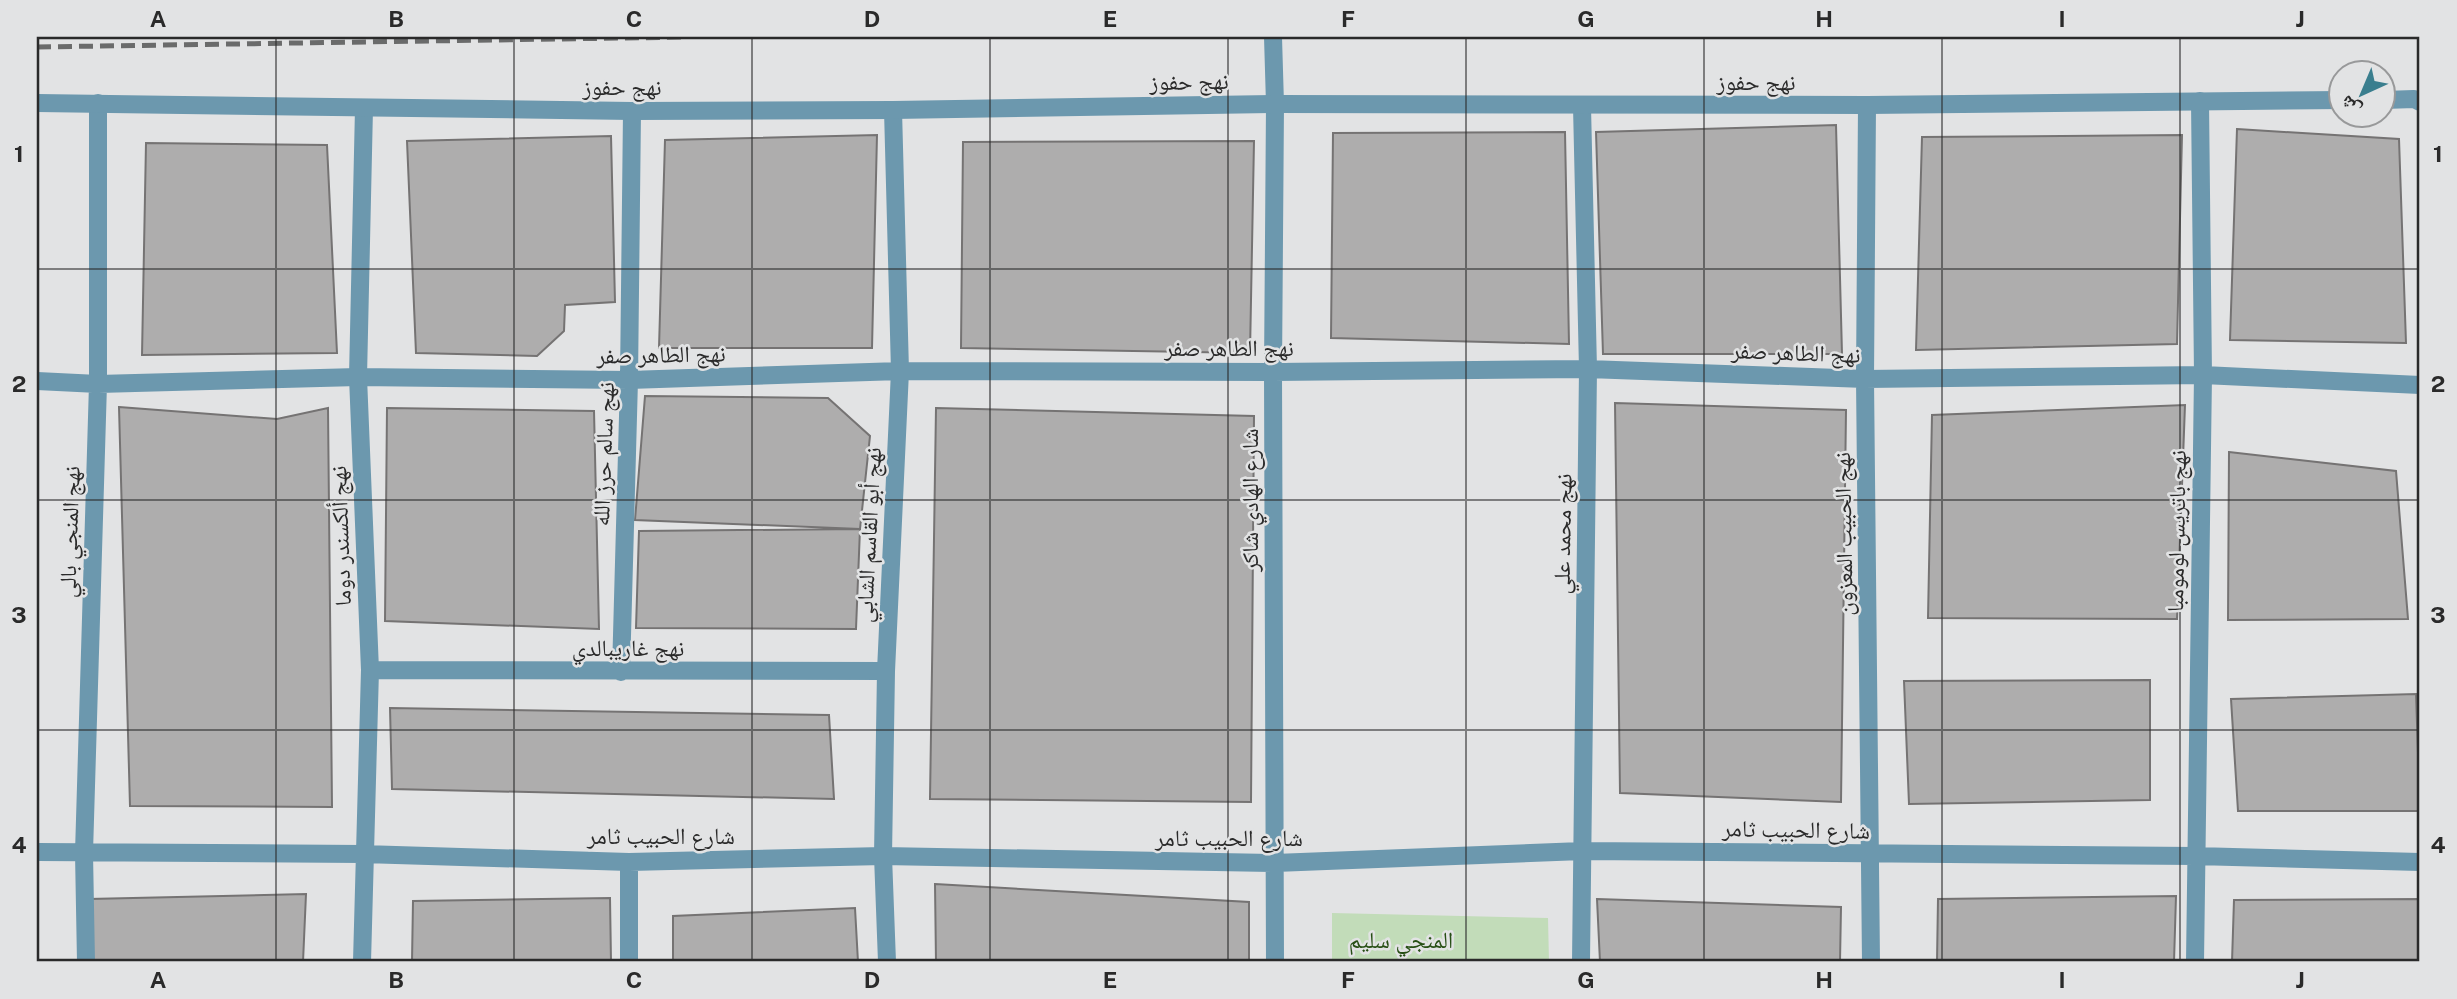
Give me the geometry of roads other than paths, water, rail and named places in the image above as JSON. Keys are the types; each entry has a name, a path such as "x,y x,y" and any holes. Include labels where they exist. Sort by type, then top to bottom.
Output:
{"street":[{"name":"شارع الهادي شاكر","path":"1273,37 1275,962"},
{"name":"نهج حفوز","path":"37,103 632,111 1275,104 1867,105 2328,100"},
{"path":"2398,100 2417,101"},
{"name":"نهج باتريس لومومبا","path":"2195,962 2203,375 2200,101"},
{"name":"نهج المنجي بالي","path":"86,962 84,853 98,384 98,103"},
{"name":"نهج الحبيب المعزون","path":"1867,105 1865,379 1871,962"},
{"name":"نهج محمد علي","path":"1581,962 1588,369 1582,106"},
{"name":"نهج ألكسندر دوما","path":"362,962 370,670 358,377 364,108"},
{"name":"نهج أبو القاسم الشابي","path":"887,962 883,856 886,671 900,371 893,110"},
{"name":"نهج سالم حرز الله","path":"621,672 629,380 632,111"},
{"name":"نهج الطاهر صفر","path":"37,381 98,384 358,377 629,380 900,371 1588,369 1865,379 2203,375 2420,385"},
{"name":"نهج غاريبالدي","path":"370,670 886,671"},
{"name":"شارع الحبيب ثامر","path":"37,852 363,854 629,862 883,856 1275,863 1581,851 2196,856 2420,862"},
{"path":"629,862 629,962"}],"railway":[{"path":"37,47 687,37"}],"park label":[{"name":"المنجي سليم","path":"1401,939"}]}
